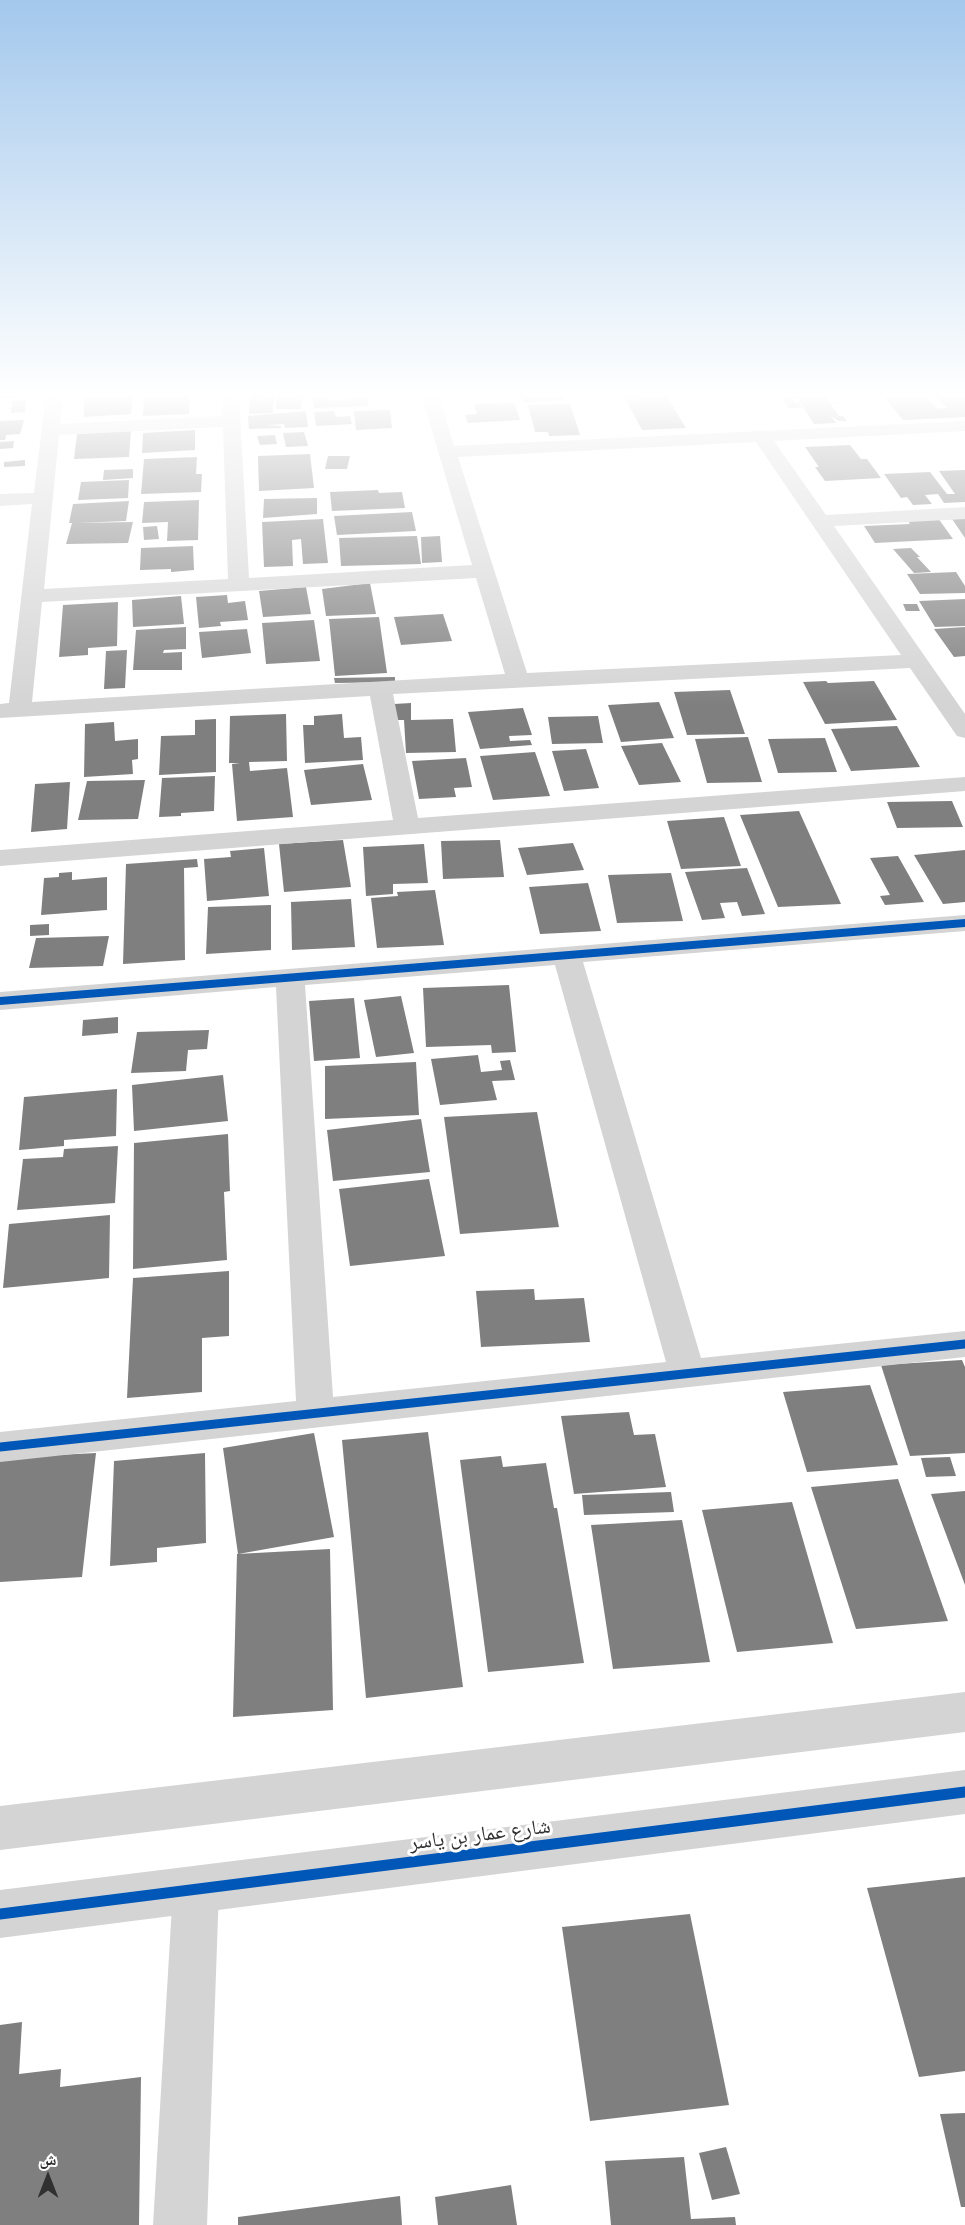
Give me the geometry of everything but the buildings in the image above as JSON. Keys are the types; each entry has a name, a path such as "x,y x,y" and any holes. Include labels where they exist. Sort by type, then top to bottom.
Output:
{"street":[{"path":"0,500 43,498 33,596 10,710 518,680 917,661"},
{"path":"236,498 239,584"},
{"path":"461,498 518,680"},
{"path":"804,498 965,731"},
{"path":"820,521 965,513"},
{"path":"33,596 484,571"},
{"path":"380,688 407,827"},
{"path":"0,862 407,827 965,784"},
{"path":"0,1001 965,923"},
{"path":"567,955 687,1373"},
{"path":"290,978 315,1413"},
{"path":"0,1447 965,1344"},
{"path":"0,1828 965,1712"},
{"name":"شارع عمار بن ياسر","path":"0,1914 965,1792"},
{"path":"180,2225 195,1889"}],"cycle path":[{"path":"0,1001 965,923"},
{"path":"0,1447 965,1344"},
{"path":"0,1914 965,1792"}]}
